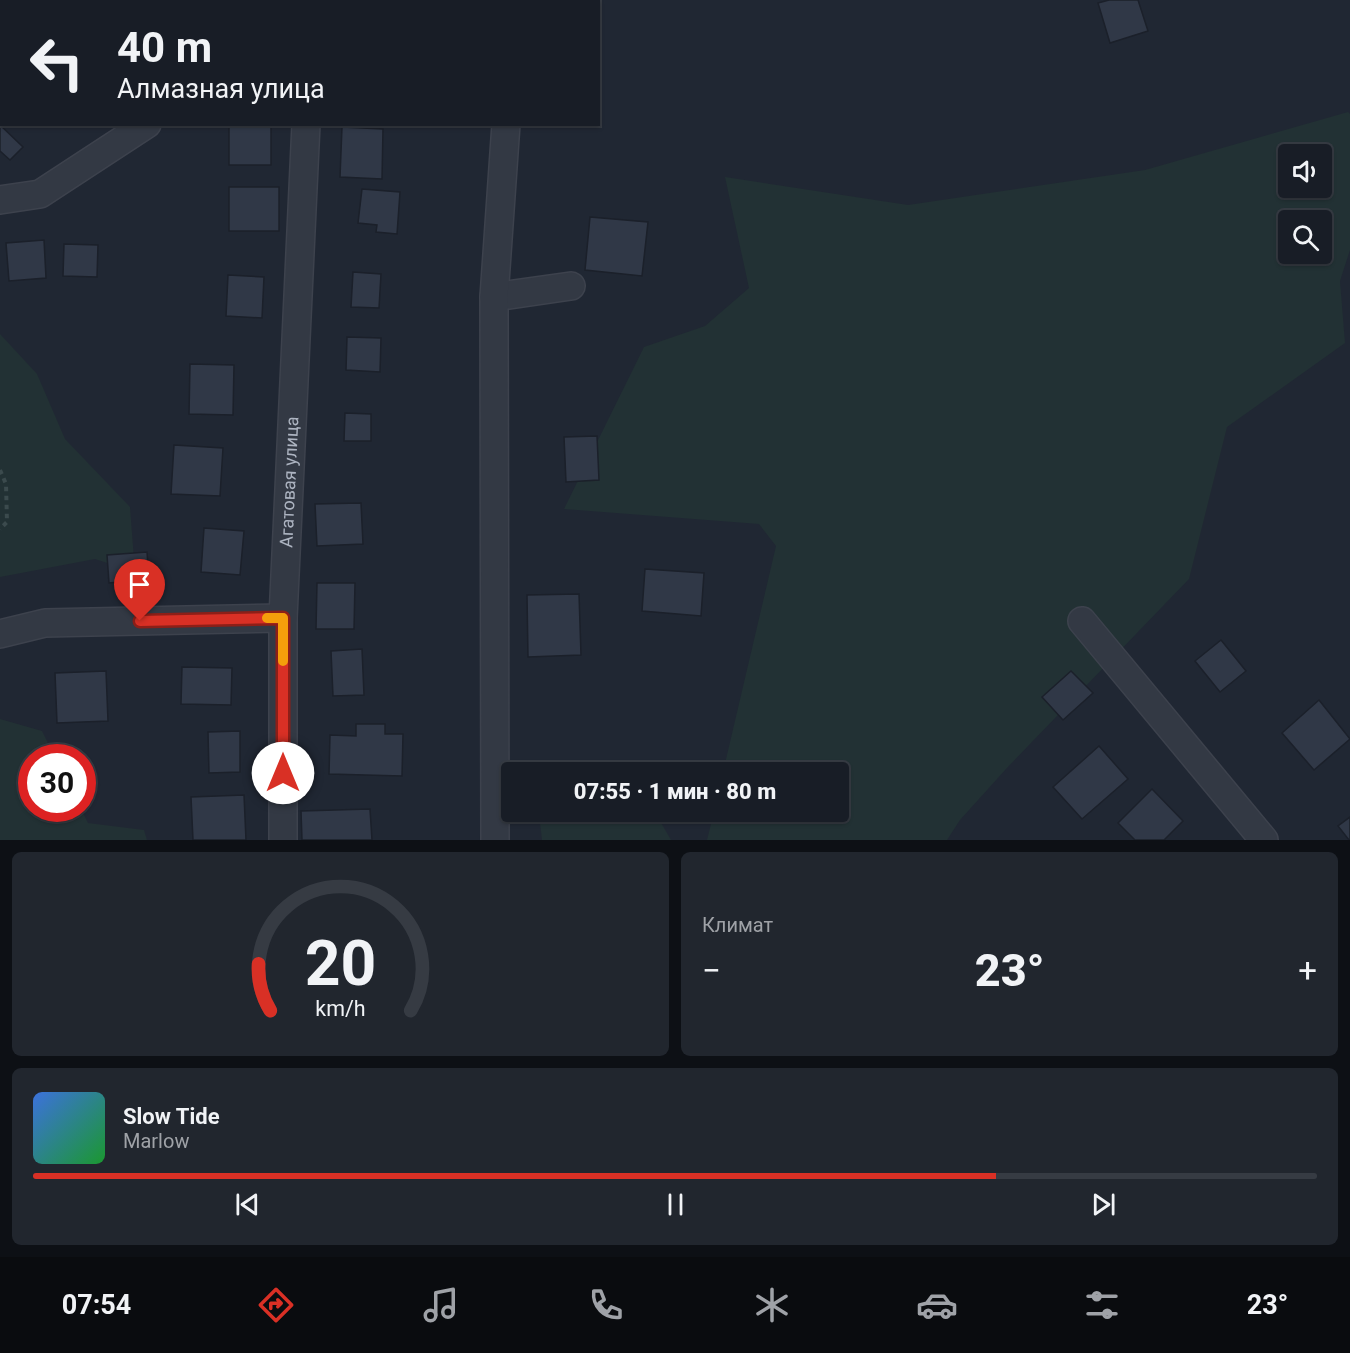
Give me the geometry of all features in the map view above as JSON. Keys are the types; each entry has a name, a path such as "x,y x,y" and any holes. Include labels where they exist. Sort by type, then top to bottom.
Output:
{"street":[{"path":"0,200 40,194 144,126"},
{"name":"Агатовая улица","path":"283,840 283,618 306,126"},
{"path":"495,840 494,297 506,126"},
{"path":"494,297 571,286"},
{"path":"0,634 45,623 283,618"},
{"path":"1082,621 1264,840"}],"path":[{"path":"0,470 6,484 7,522 0,529"}],"shaded area":[{"path":"1348,112 1350,114 1350,250 1340,281 1345,343 1227,427 1189,579 1006,769 960,820 947,840 707,840 712,822 849,822 849,762 725,762 776,546 759,524 564,509 644,347 705,326 749,288 725,177 908,205 1145,170"},
{"path":"0,334 37,374 65,439 130,507 135,572 95,559 0,577"},
{"path":"0,719 42,731 48,744 18,744 18,822 88,822 144,830 147,840 0,840"},
{"path":"661,822 671,840 542,840 540,823"}],"building":[{"path":"1109,0 1138,0 1148,31 1110,43 1098,3"},
{"path":"1,126 23,147 10,160 0,151"},
{"path":"229,126 271,126 271,165 229,165"},
{"path":"342,127 383,129 382,179 340,177"},
{"path":"229,187 279,187 279,231 229,231"},
{"path":"362,189 400,192 397,234 376,232 377,225 358,223"},
{"path":"590,217 648,222 642,276 585,270"},
{"path":"44,240 46,278 9,281 6,243"},
{"path":"64,244 98,245 97,277 63,276"},
{"path":"353,272 381,274 379,308 351,307"},
{"path":"228,275 264,277 262,318 226,316"},
{"path":"347,337 381,338 380,372 346,370"},
{"path":"190,364 234,365 233,415 189,414"},
{"path":"345,413 371,414 371,441 344,441"},
{"path":"597,436 599,480 566,482 564,437"},
{"path":"174,445 223,448 220,496 171,494"},
{"path":"361,503 363,544 317,546 315,504"},
{"path":"204,528 244,531 240,575 201,572"},
{"path":"147,552 149,579 109,583 107,555"},
{"path":"645,569 704,573 701,616 642,611"},
{"path":"317,583 355,583 354,629 316,629"},
{"path":"579,594 581,655 528,657 527,595"},
{"path":"1221,640 1246,671 1220,692 1195,661"},
{"path":"362,649 364,695 333,696 331,651"},
{"path":"182,667 232,668 231,705 181,704"},
{"path":"106,671 108,721 57,723 55,673"},
{"path":"1071,671 1093,693 1063,720 1042,697"},
{"path":"1319,700 1350,739 1314,770 1282,733"},
{"path":"356,724 385,724 385,734 403,734 402,776 329,774 330,735 356,736"},
{"path":"240,731 240,772 209,773 208,732"},
{"path":"1099,746 1128,779 1082,819 1053,787"},
{"path":"1152,789 1183,821 1164,840 1135,840 1118,823"},
{"path":"244,795 246,840 193,840 191,797"},
{"path":"370,809 372,840 302,840 301,811"},
{"path":"1350,817 1350,840 1349,840 1338,826"}],"slow traffic":[{"path":"267,618 283,618 283,661"}],"route":[{"path":"140,621 283,618 283,773"}]}
